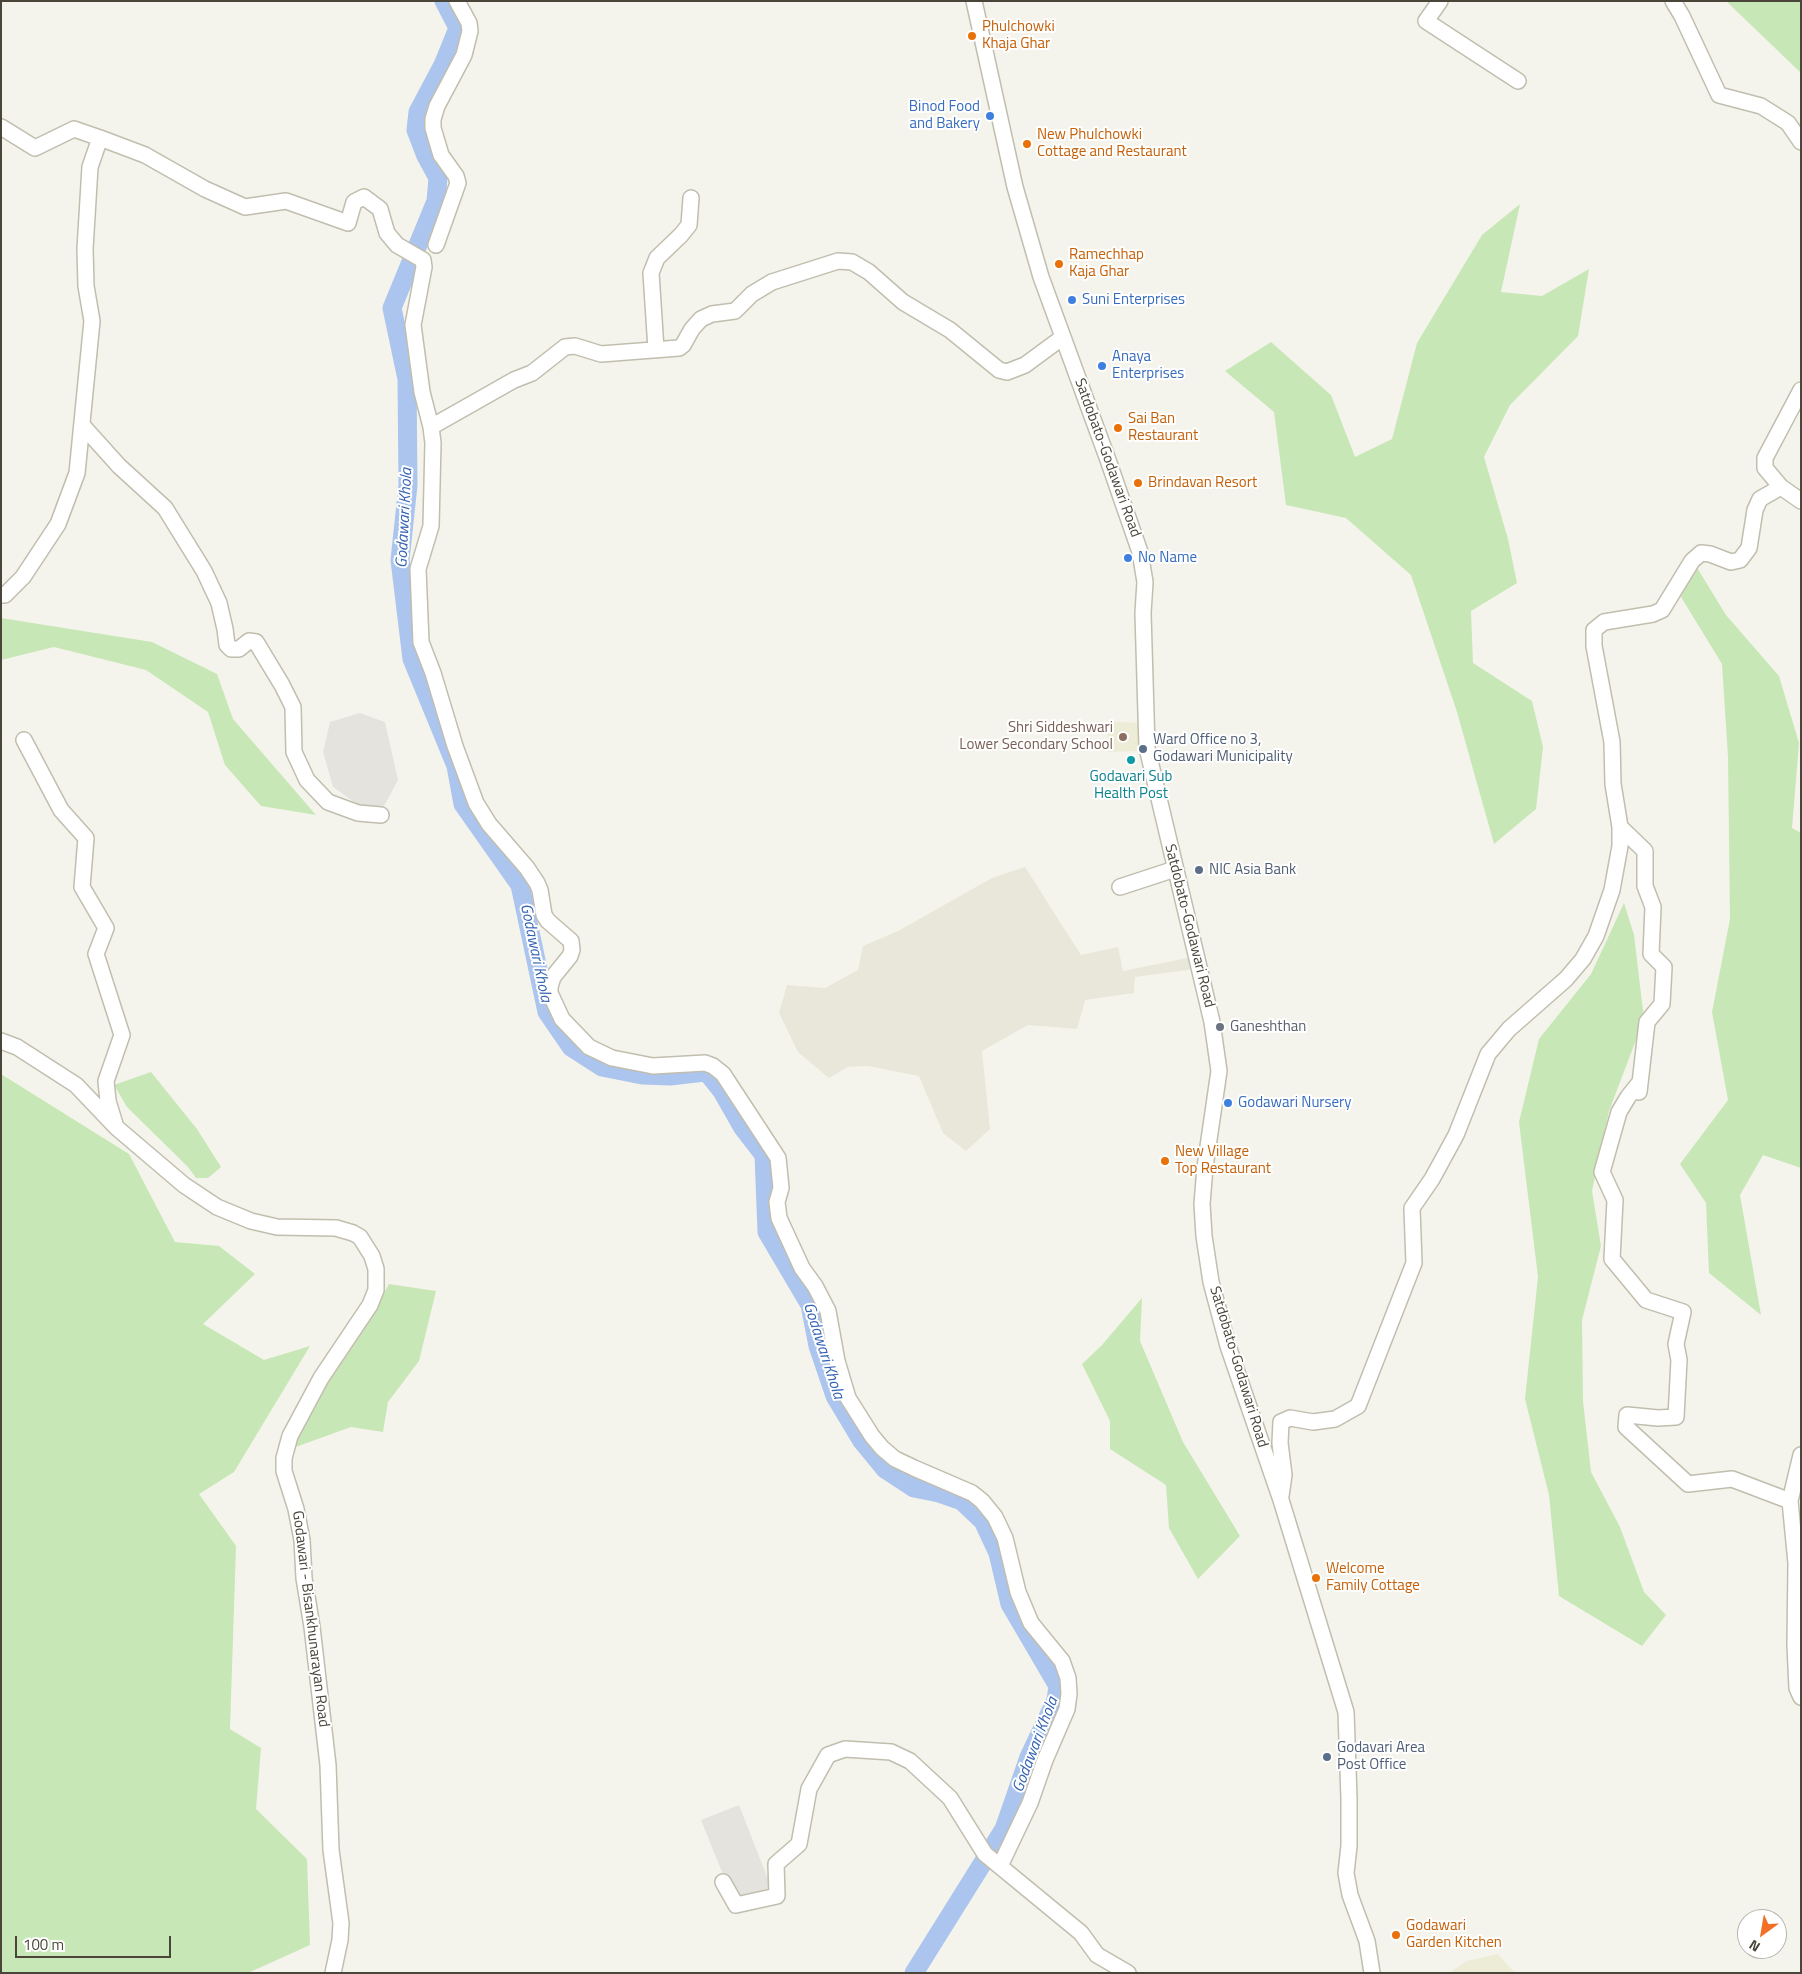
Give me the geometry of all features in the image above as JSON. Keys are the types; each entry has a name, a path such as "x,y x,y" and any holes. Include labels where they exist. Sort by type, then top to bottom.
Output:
{"street":[{"path":"436,246 458,183 456,176 440,155 433,128 433,119 437,106 464,55 470,31 469,23 457,1"},
{"name":"Satdobato-Godawari Road","path":"974,1 1015,188 1041,277 1140,552 1145,582 1143,612 1147,748 1212,1022 1219,1071 1205,1167 1202,1204 1204,1236 1211,1282 1228,1346 1281,1500 1346,1712 1349,1799 1349,1846 1346,1873 1350,1895 1367,1942 1372,1973"},
{"path":"1440,1 1426,21 1518,81"},
{"path":"1673,1 1719,95 1761,106 1788,122 1801,142"},
{"path":"1,127 35,148 74,130 100,138 145,155 204,189 245,207 286,201 348,223 354,202 364,198 380,209 387,233 396,245 423,260 424,267 413,325 422,392 434,442 431,526 418,569 421,642 433,673 455,746 476,803 489,824 527,868 537,883 544,915 548,921 571,941 572,950 570,956 553,977 550,987 550,993 562,1019 589,1047 612,1058 653,1066 705,1063 713,1066 723,1074 778,1158 781,1188 777,1202 778,1218 802,1268 819,1292 828,1310 837,1361 848,1398 872,1436 895,1459 972,1493 982,1501 995,1517 1005,1538 1018,1592 1031,1623 1062,1661 1068,1678 1069,1694 1067,1709 1045,1760 1030,1803 1000,1866"},
{"path":"1,596 6,595 22,577 58,524 77,473 92,321 86,286 85,249 90,167 100,138"},
{"path":"656,349 651,273 657,258 689,225 691,198"},
{"path":"431,427 514,380 532,372 565,347 575,346 601,354 679,348 683,345 696,323 701,319 712,314 734,311 752,294 772,282 794,273 846,260 869,272 903,302 950,330 1000,370 1007,372 1025,365 1063,337"},
{"path":"1801,390 1765,458 1765,468 1781,487 1801,501"},
{"path":"83,426 119,466 165,508 204,571 219,603 227,645 231,649 239,649 249,641 256,642 293,707 294,752 307,780 328,802 358,813 381,816"},
{"path":"1281,1500 1284,1475 1280,1443 1281,1422 1290,1418 1313,1422 1335,1419 1358,1406 1414,1263 1412,1208 1432,1179 1456,1136 1488,1054 1508,1030 1566,979 1583,959 1596,936 1612,890 1620,846 1620,826 1614,784 1612,742 1594,646 1594,630 1604,622 1654,614 1662,610 1692,561 1701,553 1710,554 1730,562 1740,560 1749,548 1755,510 1760,499 1781,487"},
{"path":"1801,509 1801,514"},
{"path":"24,740 61,810 86,838 82,887 106,928 96,954 122,1034 106,1081 108,1101 117,1128"},
{"path":"1620,826 1645,851 1645,886 1653,907 1651,954 1664,967 1662,1004 1647,1022 1639,1090 1628,1097 1619,1112 1602,1172 1615,1200 1612,1259 1646,1300 1683,1312 1676,1344 1679,1360 1676,1417 1658,1418 1626,1415 1626,1427 1688,1484 1732,1480 1790,1500"},
{"path":"1120,887 1175,869"},
{"name":"Godawari - Bisankhunarayan Road","path":"1,1041 17,1047 76,1085 117,1128 184,1185 217,1207 251,1221 278,1227 336,1228 353,1233 360,1237 367,1246 376,1269 376,1290 370,1305 321,1378 290,1436 284,1458 284,1471 296,1509 302,1540 304,1578 312,1627 328,1765 331,1850 340,1923 340,1940 333,1973"},
{"path":"1801,1455 1790,1500 1796,1563 1795,1645 1797,1688 1801,1697"},
{"path":"723,1882 736,1905 777,1896 776,1864 799,1844 809,1789 828,1755 845,1749 892,1752 910,1761 950,1798 985,1854 1081,1933 1097,1955 1128,1973"}],"shaded area":[{"path":"360,713 385,722 398,780 381,812 361,807 333,787 323,752 330,722"},
{"name":"Shri Siddeshwari Lower Secondary School","path":"1108,721 1140,723 1138,751 1108,752"},
{"path":"1025,867 1081,955 1118,947 1123,971 1192,957 1195,969 1135,977 1134,993 1085,1000 1077,1029 1028,1025 982,1051 990,1129 966,1151 943,1133 919,1076 868,1066 848,1067 829,1078 798,1052 779,1013 787,985 825,988 858,970 863,946 898,931 992,878"},
{"path":"739,1805 771,1887 734,1902 701,1820"},
{"path":"1498,1954 1515,1973 1449,1973 1467,1961"}],"green space":[{"path":"1726,1 1801,1 1801,72 1800,72"},
{"path":"1520,204 1501,292 1542,296 1589,269 1578,336 1510,405 1484,457 1508,539 1517,583 1471,611 1473,663 1532,701 1543,747 1536,809 1494,844 1457,712 1411,575 1346,518 1286,505 1274,412 1225,371 1271,342 1331,395 1355,457 1392,439 1417,343 1482,235"},
{"path":"1696,566 1726,615 1779,676 1799,743 1792,828 1801,833 1801,1168 1763,1155 1740,1195 1761,1315 1709,1273 1706,1203 1680,1164 1728,1100 1712,1012 1730,919 1728,757 1722,664 1681,597"},
{"path":"1,618 152,642 217,674 233,719 316,815 261,806 225,765 208,712 146,670 54,647 1,660"},
{"path":"1624,903 1634,935 1644,1019 1609,1111 1592,1191 1601,1246 1582,1320 1583,1401 1591,1472 1620,1527 1644,1592 1666,1615 1642,1646 1559,1596 1549,1495 1525,1399 1538,1277 1519,1122 1539,1039 1591,974"},
{"path":"151,1072 197,1129 221,1167 208,1178 196,1178 188,1167 127,1107 114,1085"},
{"path":"1,1074 129,1154 175,1242 219,1246 255,1274 203,1324 264,1360 310,1346 234,1472 199,1494 236,1546 230,1729 261,1748 256,1809 307,1859 310,1945 248,1973 1,1973"},
{"path":"389,1284 436,1291 419,1361 388,1402 383,1432 351,1427 290,1449 327,1369 367,1323"},
{"path":"1142,1298 1140,1341 1183,1442 1240,1536 1198,1579 1169,1528 1166,1485 1110,1449 1110,1421 1082,1364 1102,1345"}],"waterway":[{"name":"Godawari Khola","path":"444,1 458,28 443,65 418,112 416,130 426,156 438,178 436,201 392,308 407,379 408,485 400,560 412,659 456,766 463,804 520,885 547,1012 571,1047 602,1067 642,1075 670,1076 705,1072 722,1091 743,1128 764,1155 767,1232 810,1305 818,1346 835,1396 862,1441 885,1469 914,1488 939,1493 962,1501 983,1521 998,1553 1010,1604 1058,1686 1056,1700 1029,1757 1004,1829 914,1973"}],"place":[{"name":"Phulchowki Khaja Ghar","path":"972,36"},
{"name":"Binod Food and Bakery","path":"990,116"},
{"name":"New Phulchowki Cottage and Restaurant","path":"1027,144"},
{"name":"Ramechhap Kaja Ghar","path":"1059,264"},
{"name":"Suni Enterprises","path":"1072,300"},
{"name":"Anaya Enterprises","path":"1102,366"},
{"name":"Sai Ban Restaurant","path":"1118,428"},
{"name":"Brindavan Resort","path":"1138,483"},
{"name":"No Name","path":"1128,558"},
{"name":"Shri Siddeshwari Lower Secondary School","path":"1123,737"},
{"name":"Ward Office no 3, Godawari Municipality","path":"1143,749"},
{"name":"Godavari Sub Health Post","path":"1131,760"},
{"name":"NIC Asia Bank","path":"1199,870"},
{"name":"Ganeshthan","path":"1220,1027"},
{"name":"Godawari Nursery","path":"1228,1103"},
{"name":"New Village Top Restaurant","path":"1165,1161"},
{"name":"Welcome Family Cottage","path":"1316,1578"},
{"name":"Godavari Area Post Office","path":"1327,1757"},
{"name":"Godawari Garden Kitchen","path":"1396,1935"}]}
